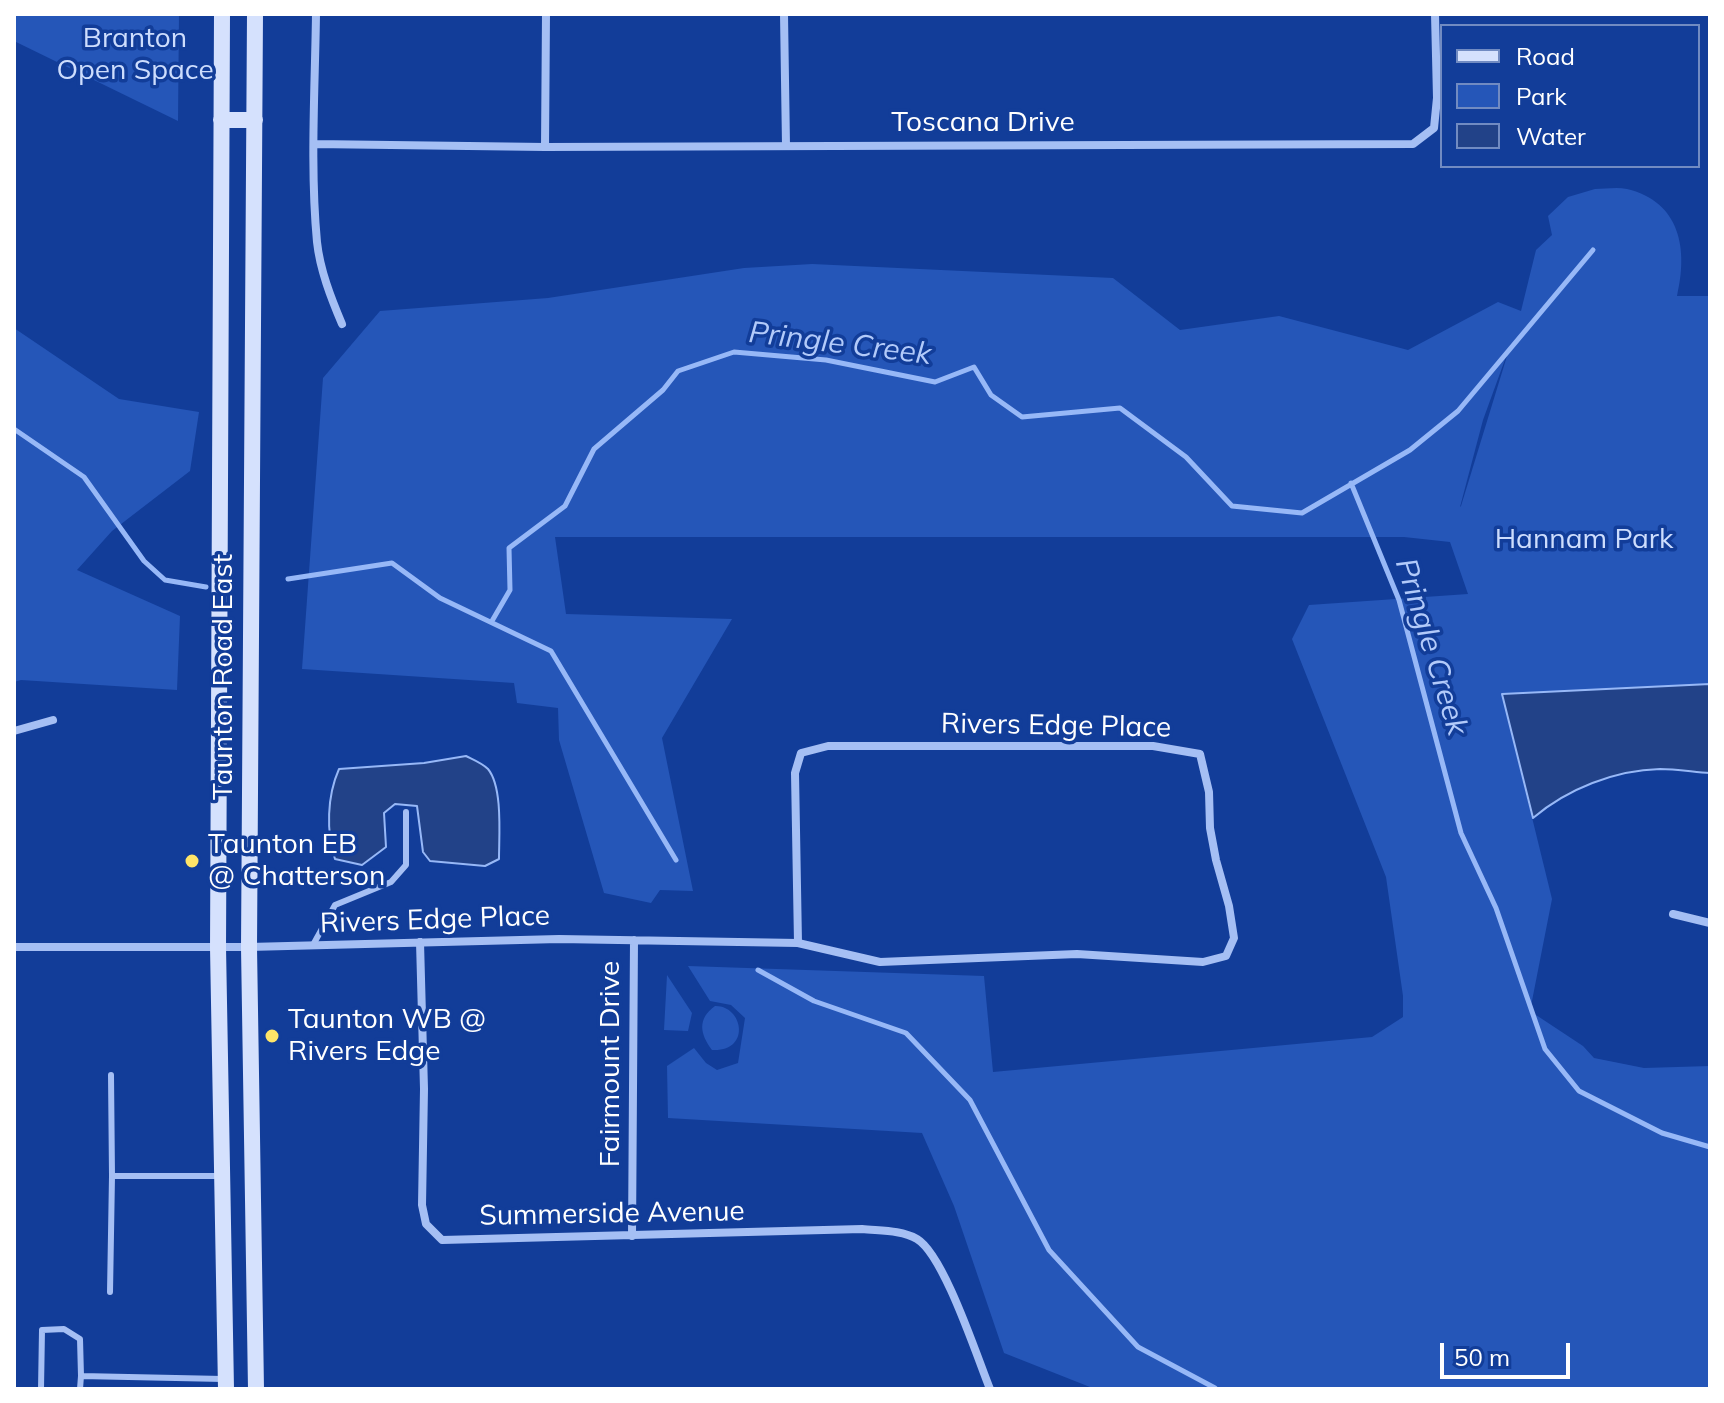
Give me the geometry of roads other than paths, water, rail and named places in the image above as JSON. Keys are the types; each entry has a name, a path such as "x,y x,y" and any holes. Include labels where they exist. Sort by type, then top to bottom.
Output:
{"main road":[{"name":"Taunton Road East","path":"222,14 218,947 226,1384"},
{"name":"Taunton Road East","path":"255,14 249,947 256,1389"},
{"path":"221,120 255,120"},
{"path":"221,270 252,268"}],"street":[{"path":"316,14 314,144 317,244 329,294 342,324"},
{"path":"545,147 546,14"},
{"path":"784,14 786,146"},
{"name":"Toscana Drive","path":"314,144 545,147 1413,144 1434,128 1437,98 1435,14"},
{"path":"14,731 53,720"},
{"name":"Rivers Edge Place","path":"14,947 249,947 634,940 798,943 880,962 1077,954 1203,962 1226,956 1234,938 1210,828 1209,792 1200,754 1153,746 828,746 801,753 795,773 798,943"},
{"path":"1673,914 1710,923"},
{"name":"Fairmount Drive","path":"632,1236 634,940"},
{"name":"Summerside Avenue","path":"420,942 424,1089 422,1205 426,1224 442,1240 862,1229 901,1232 920,1240 939,1266 990,1389"}],"lane":[{"path":"313,945 335,905 391,882 406,865 406,812"},
{"path":"110,1292 111,1075"},
{"path":"112,1176 222,1176"},
{"path":"41,1389 42,1330 64,1329 80,1339 80,1389"},
{"path":"81,1376 168,1378 226,1384"},
{"path":"109,1377 109,1389"},
{"path":"140,1378 140,1389"},
{"path":"168,1378 168,1389"}],"water":[{"path":"1710,684 1710,773 1660,769 1609,777 1561,798 1533,818 1502,694"},
{"path":"466,756 486,767 493,777 499,812 499,859 485,866 430,861 423,852 417,806 395,804 384,813 386,847 362,865 335,859 329,814 339,769 424,763"}],"waterway":[{"name":"Pringle Creek","path":"492,621 510,590 509,548 565,506 594,449 663,390 678,371 734,352 826,360 935,382 974,367 991,395 1022,417 1120,408 1186,457 1232,506 1302,513 1410,450 1458,411 1593,250"},
{"name":"Pringle Creek","path":"14,429 84,477 144,561 165,580 206,587"},
{"name":"Pringle Creek","path":"1351,483 1399,600 1461,833 1496,908 1545,1049 1579,1091 1662,1133 1710,1147"},
{"path":"288,579 392,563 440,598 551,651 676,860"},
{"path":"758,970 814,1001 906,1033 970,1100 1049,1250 1138,1347 1215,1388"}],"place":[{"name":"Taunton EB @ Chatterson","path":"192,861"},
{"name":"Taunton WB @ Rivers Edge","path":"272,1036"}],"park label":[{"name":"Branton Open Space","path":"135,55"},
{"name":"Hannam Park","path":"1584,540"}]}
